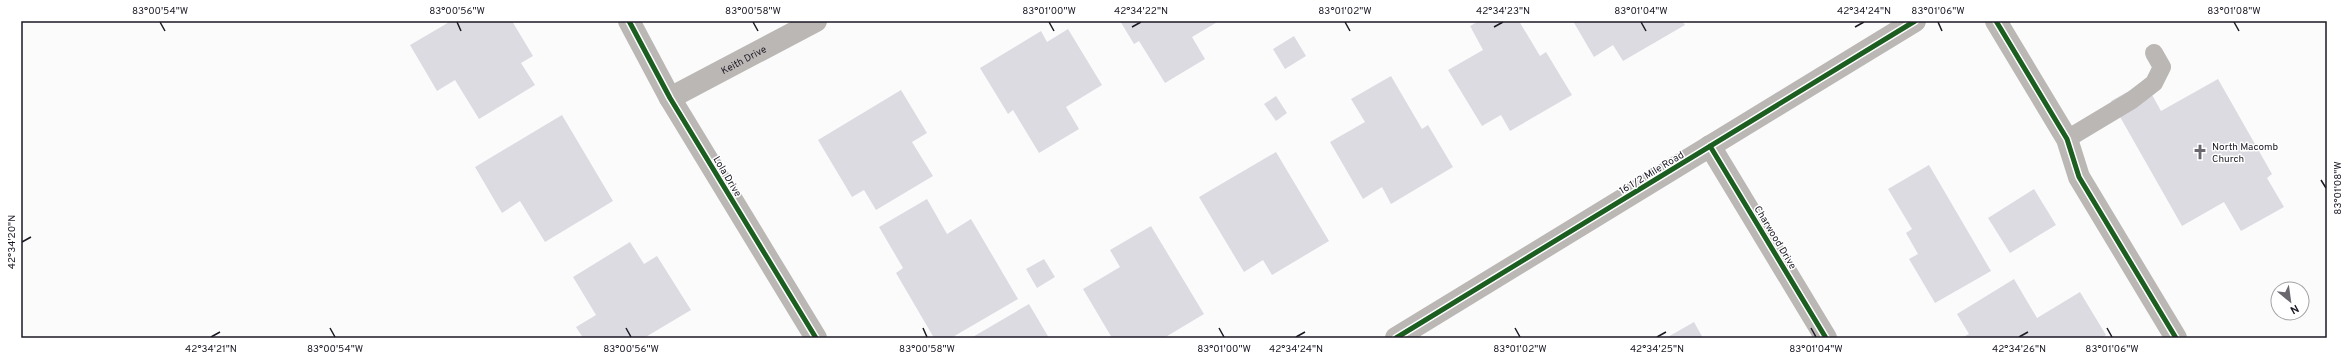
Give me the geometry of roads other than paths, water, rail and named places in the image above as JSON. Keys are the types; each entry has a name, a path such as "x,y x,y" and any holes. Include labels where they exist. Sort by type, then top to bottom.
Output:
{"street":[{"name":"Lola Drive","path":"629,21 670,98 816,338"},
{"name":"Keith Drive","path":"670,98 816,21"},
{"name":"16 1/2 Mile Road","path":"1396,338 1915,21"},
{"path":"1996,21 2067,139 2079,178 2176,338"},
{"name":"Charwood Drive","path":"1710,146 1826,338"}],"lane":[{"path":"2067,139 2132,100 2154,83 2162,67 2154,53"}],"place":[{"name":"North Macomb Church","path":"2200,152"}]}
